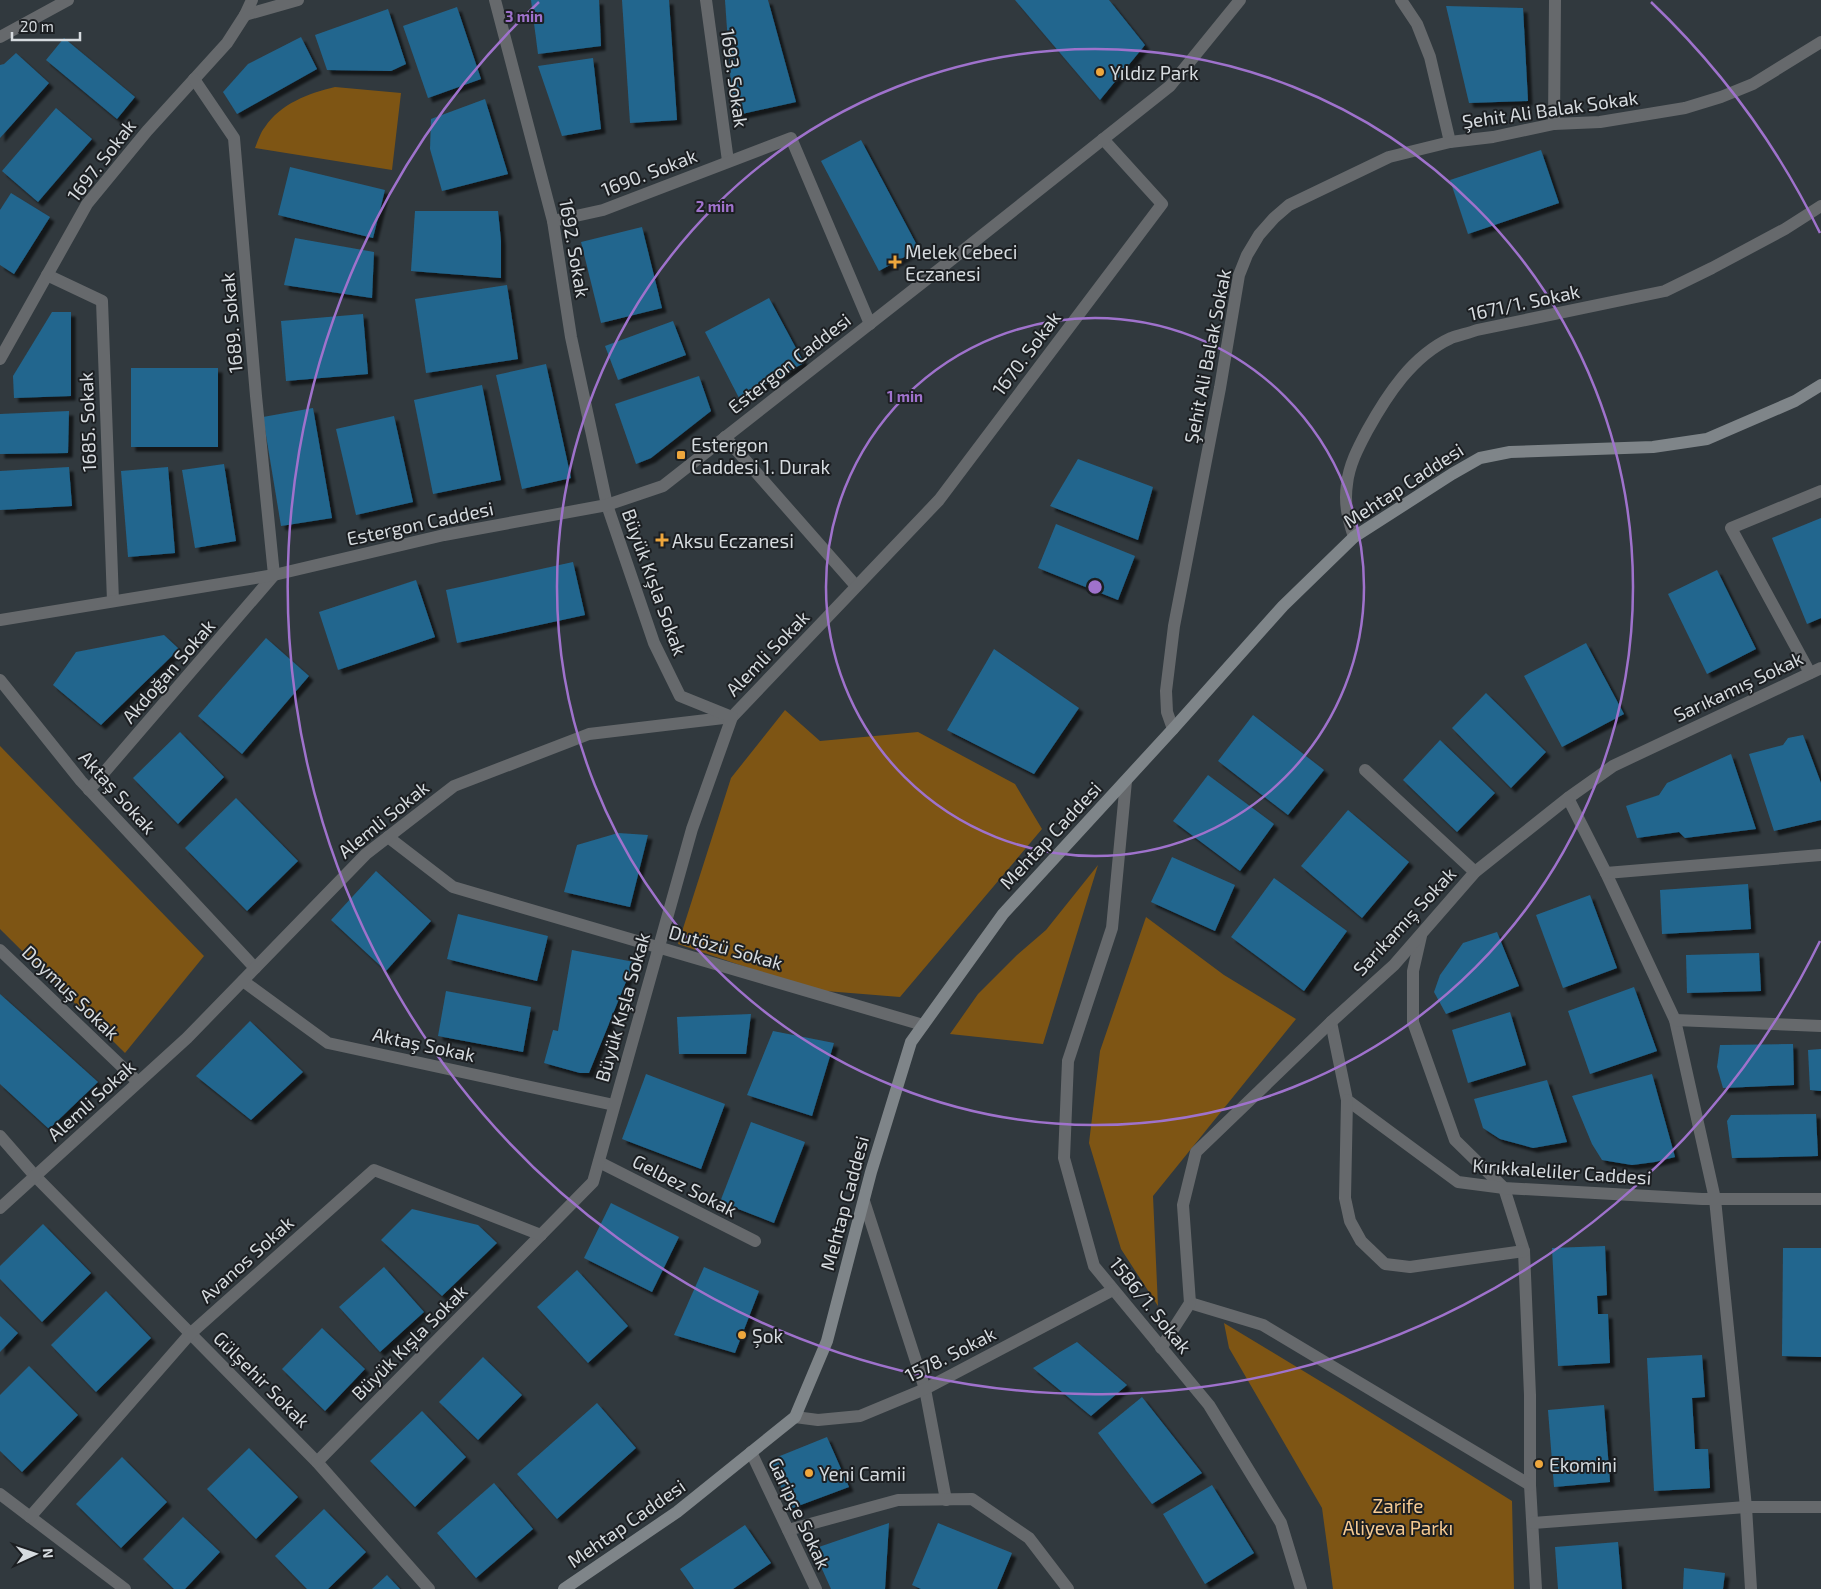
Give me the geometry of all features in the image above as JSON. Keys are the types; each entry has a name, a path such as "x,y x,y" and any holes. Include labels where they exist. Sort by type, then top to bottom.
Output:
{"main road":[{"name":"Mehtap Caddesi","path":"564,1589 677,1512 795,1417 827,1341 864,1201 911,1042 1003,914 1126,781 1283,606 1354,537 1480,458 1510,452 1653,446 1708,439 1795,401 1821,385"}],"street":[{"path":"0,37 68,0"},
{"name":"1697. Sokak","path":"0,359 87,204 147,131 227,43 252,0"},
{"path":"245,15 298,0"},
{"name":"1692. Sokak","path":"495,0 554,221 571,337 607,504"},
{"name":"1693. Sokak","path":"706,0 728,162"},
{"name":"Estergon Caddesi","path":"0,620 274,575 444,535 607,504 663,486 1170,86 1240,0"},
{"path":"1401,0 1417,24 1430,57 1450,142"},
{"path":"1554,124 1555,0"},
{"name":"Şehit Ali Balak Sokak","path":"1173,729 1167,712 1166,691 1174,626 1220,388 1239,275 1247,255 1259,235 1274,218 1289,205 1389,157 1450,142 1494,137 1554,124 1600,122 1685,108 1754,84 1821,42"},
{"name":"1689. Sokak","path":"194,79 234,138 256,396 274,575"},
{"name":"1690. Sokak","path":"554,221 603,210 791,138 870,324"},
{"name":"1670. Sokak","path":"856,586 939,500 1162,204 1103,139"},
{"name":"1671/1. Sokak","path":"1354,537 1345,501 1351,464 1381,406 1397,383 1429,352 1451,339 1477,330 1665,291 1786,229 1821,206"},
{"name":"1685. Sokak","path":"47,275 102,301 113,602"},
{"path":"725,437 856,586"},
{"path":"1815,671 1731,528 1821,491"},
{"name":"Büyük Kışla Sokak","path":"317,1462 593,1182 692,829 732,717 680,696 654,643 607,504"},
{"name":"Akdoğan Sokak","path":"89,790 216,645 274,575"},
{"name":"Alemli Sokak","path":"0,1208 187,1038 366,854 454,786 589,734 732,717 856,586"},
{"name":"Sarıkamış Sokak","path":"1190,1303 1183,1205 1196,1152 1331,1022 1394,965 1475,872 1568,798 1613,766 1815,671"},
{"name":"Aktaş Sokak","path":"0,680 89,790 255,968"},
{"path":"1366,770 1475,872"},
{"name":"1586/1. Sokak","path":"1126,781 1112,928 1068,1061 1064,1158 1094,1266 1208,1405 1281,1523 1301,1589"},
{"path":"1568,798 1606,873 1675,1020 1715,1199 1746,1508 1751,1589"},
{"name":"Dutözü Sokak","path":"388,837 453,887 924,1025"},
{"path":"1606,873 1821,855"},
{"path":"1422,934 1413,971 1414,1022 1455,1140 1504,1188 1524,1250 1530,1394 1530,1485 1536,1589"},
{"name":"Doymuş Sokak","path":"0,950 138,1082"},
{"name":"Aktaş Sokak","path":"243,981 328,1043 614,1105"},
{"path":"1675,1020 1821,1026"},
{"path":"1331,1022 1347,1100 1345,1198 1350,1220 1361,1241 1385,1264 1410,1267 1524,1250"},
{"name":"Kırıkkaleliler Caddesi","path":"1347,1100 1458,1182 1504,1188 1715,1199 1821,1199"},
{"name":"Gülşehir Sokak","path":"0,1136 35,1176 317,1462 429,1589"},
{"name":"Gelbez Sokak","path":"599,1162 755,1241"},
{"name":"Avanos Sokak","path":"30,1518 190,1334 374,1170 541,1235"},
{"path":"864,1201 925,1389 946,1500"},
{"name":"1578. Sokak","path":"795,1417 818,1420 860,1416 925,1389 1114,1290"},
{"path":"1161,1348 1190,1303 1263,1325 1530,1485"},
{"name":"Garipçe Sokak","path":"751,1452 816,1589"},
{"path":"0,1494 125,1589"},
{"path":"788,1530 898,1500 972,1499 1029,1538 1068,1589"},
{"path":"1533,1523 1746,1508 1821,1507"}],"green space":[{"path":"335,87 401,93 392,170 255,148 263,129 279,112 305,96"},
{"path":"785,710 820,741 918,732 1015,784 1042,829 900,997 813,990 678,944 731,778"},
{"path":"0,746 204,956 125,1053 0,929"},
{"path":"1098,865 1043,1044 950,1034 978,994 1017,955 1046,930"},
{"path":"1146,917 1224,975 1296,1019 1153,1196 1158,1306 1121,1249 1089,1143 1100,1051"},
{"name":"Zarife Aliyeva Parkı","path":"1224,1323 1512,1501 1514,1589 1333,1589 1322,1508 1229,1348"}],"building":[{"path":"531,0 599,0 601,46 538,54"},
{"path":"622,0 669,0 677,120 630,123"},
{"path":"725,0 768,0 796,102 733,116"},
{"name":"Yıldız Park","path":"1015,0 1109,0 1145,45 1100,100"},
{"path":"1446,6 1523,8 1528,101 1469,103"},
{"path":"457,7 481,79 428,98 403,26"},
{"path":"388,9 406,64 391,71 327,70 315,35"},
{"path":"301,37 317,69 237,114 223,92 248,64"},
{"path":"64,38 135,97 117,119 46,60"},
{"path":"16,53 49,83 0,138 0,65 4,64"},
{"path":"593,58 601,129 562,136 538,66"},
{"path":"485,99 508,174 442,191 430,149 431,119"},
{"path":"56,108 92,139 38,202 2,171"},
{"path":"861,140 919,249 879,271 821,161"},
{"path":"1541,150 1559,203 1468,234 1450,180"},
{"path":"290,167 385,190 373,238 278,215"},
{"path":"11,193 50,217 14,274 0,265 0,210"},
{"path":"415,211 498,211 501,241 501,278 411,271"},
{"path":"642,227 662,308 601,323 581,242"},
{"path":"295,238 374,252 372,298 284,285"},
{"path":"507,285 518,359 426,373 415,299"},
{"path":"769,298 804,363 739,398 705,332"},
{"path":"52,312 71,312 71,396 14,398 13,376"},
{"path":"363,314 368,374 286,381 281,321"},
{"path":"673,321 686,355 618,380 605,346"},
{"path":"546,364 571,478 522,489 496,375"},
{"path":"131,368 218,368 218,447 131,447"},
{"path":"699,376 711,411 651,458 636,464 615,404"},
{"path":"482,385 501,480 433,494 414,400"},
{"path":"313,408 332,518 281,526 263,417"},
{"path":"69,411 68,453 0,454 0,414"},
{"path":"394,416 413,502 356,515 336,429"},
{"path":"1078,459 1153,487 1138,540 1050,506"},
{"path":"224,464 236,541 195,548 182,470"},
{"path":"69,467 72,506 0,510 0,471"},
{"path":"168,467 175,553 128,557 121,471"},
{"path":"1821,518 1821,618 1807,624 1772,538"},
{"path":"1056,524 1135,556 1118,600 1038,568"},
{"path":"573,562 585,615 457,643 446,590"},
{"path":"1717,570 1756,649 1707,674 1668,594"},
{"path":"416,580 435,637 338,670 319,612"},
{"path":"164,635 179,649 101,725 53,685 76,652"},
{"path":"266,638 309,676 242,754 198,716"},
{"path":"1586,643 1624,714 1562,747 1524,676"},
{"path":"994,649 1079,708 1034,774 947,730"},
{"path":"1486,693 1546,752 1511,788 1452,728"},
{"path":"1253,715 1324,770 1288,815 1218,761"},
{"path":"180,732 224,777 178,824 133,778"},
{"path":"1803,735 1821,783 1821,820 1774,831 1749,754 1783,745 1788,738"},
{"path":"1440,740 1495,793 1457,832 1403,780"},
{"path":"1731,754 1756,829 1685,838 1679,832 1637,838 1626,806 1659,795 1667,783"},
{"path":"1208,775 1274,824 1240,871 1173,821"},
{"path":"236,798 298,861 247,911 185,848"},
{"path":"1348,810 1409,862 1362,918 1301,866"},
{"path":"618,833 648,835 630,907 564,892 577,845"},
{"path":"1172,857 1235,885 1215,931 1151,902"},
{"path":"376,871 431,921 386,971 331,920"},
{"path":"1274,878 1347,931 1304,991 1231,937"},
{"path":"1748,884 1751,929 1662,934 1660,890"},
{"path":"1590,895 1617,968 1563,988 1536,915"},
{"path":"458,914 548,936 537,981 447,959"},
{"path":"1497,932 1519,986 1446,1014 1434,992 1440,975 1463,943"},
{"path":"572,950 634,962 589,1073 580,1073 544,1063 553,1030 558,1031"},
{"path":"1759,953 1761,991 1687,993 1686,955"},
{"path":"1634,987 1657,1051 1590,1074 1568,1011"},
{"path":"446,991 531,1007 523,1052 438,1036"},
{"path":"0,994 98,1082 49,1129 0,1084"},
{"path":"1510,1012 1526,1065 1468,1083 1452,1030"},
{"path":"751,1014 746,1054 679,1054 677,1017"},
{"path":"250,1021 303,1072 251,1120 196,1076"},
{"path":"773,1031 834,1043 812,1116 747,1095"},
{"path":"1793,1044 1794,1085 1723,1088 1717,1067 1720,1045"},
{"path":"1821,1049 1821,1091 1810,1090 1808,1050"},
{"path":"646,1074 725,1104 701,1169 622,1139"},
{"path":"1652,1074 1675,1157 1632,1165 1602,1160 1592,1144 1572,1096"},
{"path":"1547,1080 1567,1142 1533,1148 1500,1139 1483,1128 1474,1099"},
{"path":"1816,1114 1818,1156 1732,1158 1727,1121 1731,1115"},
{"path":"751,1122 805,1142 774,1223 720,1202"},
{"path":"611,1203 679,1237 652,1292 584,1258"},
{"path":"412,1209 478,1225 497,1243 442,1296 381,1240"},
{"path":"43,1224 91,1273 42,1322 0,1279 0,1266"},
{"path":"1605,1246 1607,1295 1597,1296 1598,1314 1608,1314 1610,1363 1558,1366 1552,1248"},
{"path":"1783,1248 1821,1248 1821,1357 1782,1356"},
{"path":"384,1267 424,1312 380,1352 339,1307"},
{"path":"704,1267 759,1291 735,1353 674,1335"},
{"path":"577,1270 628,1326 588,1363 537,1307"},
{"path":"106,1291 151,1338 96,1392 51,1345"},
{"path":"0,1316 18,1333 0,1352"},
{"path":"322,1328 365,1369 325,1411 282,1369"},
{"path":"1077,1342 1127,1385 1091,1416 1033,1368"},
{"path":"1702,1355 1705,1397 1692,1398 1695,1449 1708,1449 1710,1488 1654,1491 1647,1358"},
{"path":"483,1357 522,1395 478,1440 439,1402"},
{"path":"29,1366 78,1415 22,1472 0,1451 0,1395"},
{"path":"1142,1397 1202,1473 1152,1504 1098,1433"},
{"path":"597,1403 636,1448 557,1519 517,1474"},
{"path":"1604,1405 1610,1482 1554,1487 1548,1410"},
{"path":"422,1411 466,1457 415,1507 370,1461"},
{"name":"Yeni Camii","path":"827,1437 849,1487 790,1509 770,1460"},
{"path":"249,1448 298,1497 256,1539 207,1489"},
{"path":"122,1457 167,1502 121,1548 76,1504"},
{"path":"494,1483 533,1529 476,1578 437,1533"},
{"path":"1212,1485 1254,1553 1205,1584 1163,1514"},
{"path":"324,1509 366,1552 328,1589 307,1589 275,1556"},
{"path":"183,1517 220,1552 185,1589 174,1589 143,1559"},
{"path":"889,1523 885,1589 831,1589 813,1549"},
{"path":"938,1523 1012,1553 997,1589 921,1589 912,1585"},
{"path":"745,1525 771,1563 733,1589 694,1589 680,1569"},
{"path":"1618,1542 1622,1589 1558,1589 1555,1547"},
{"path":"1684,1568 1725,1573 1723,1589 1683,1589"},
{"path":"387,1575 400,1589 372,1589"}],"place":[{"name":"Yıldız Park","path":"1100,72"},
{"name":"Melek Cebeci Eczanesi","path":"895,262"},
{"name":"Estergon Caddesi 1. Durak","path":"681,455"},
{"name":"Aksu Eczanesi","path":"662,540"},
{"name":"Şok","path":"742,1335"},
{"name":"Ekomini","path":"1539,1464"},
{"name":"Yeni Camii","path":"809,1473"}]}
